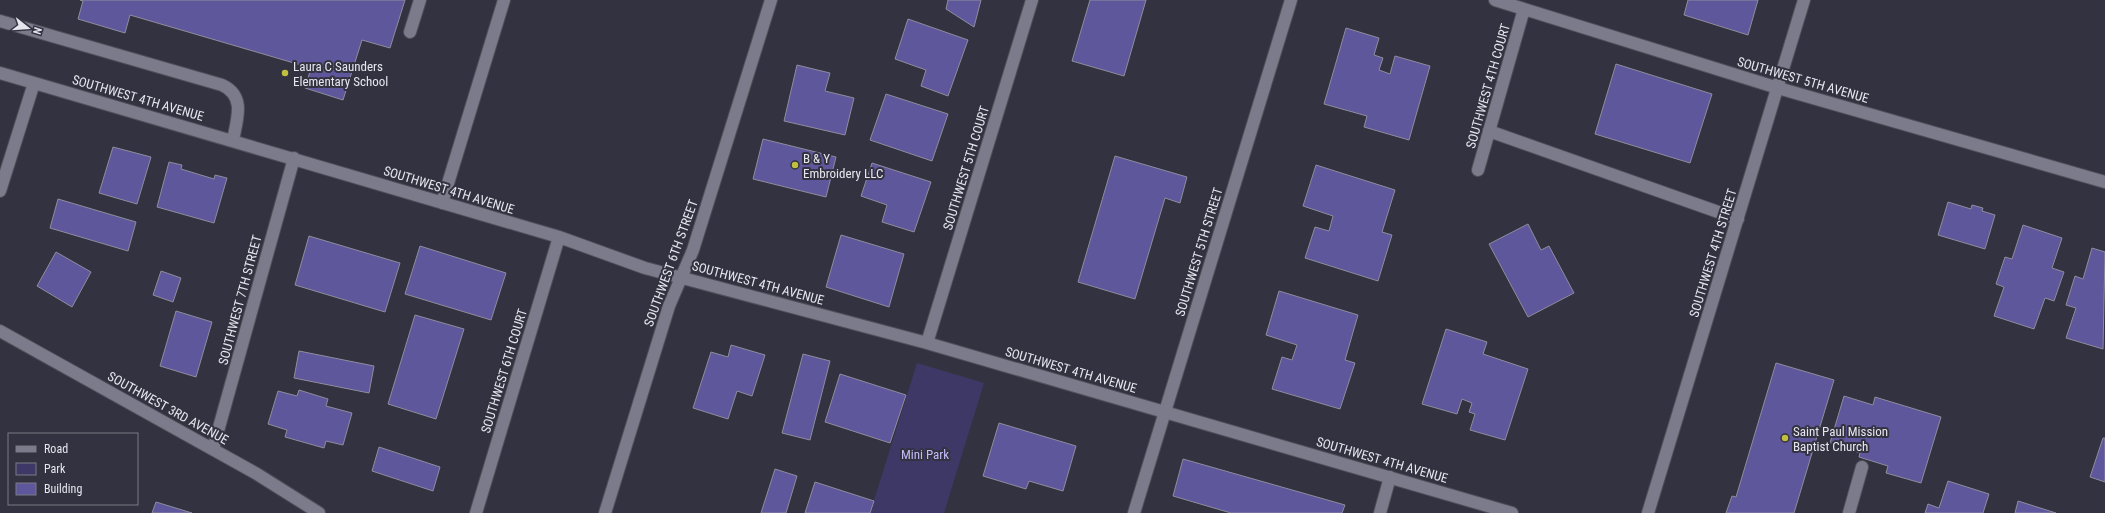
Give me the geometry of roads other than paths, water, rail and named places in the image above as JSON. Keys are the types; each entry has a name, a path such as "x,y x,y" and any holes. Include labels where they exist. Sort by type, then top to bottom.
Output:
{"street":[{"path":"410,32 420,0"},
{"path":"442,203 502,0"},
{"name":"SOUTHWEST 6TH STREET","path":"605,513 669,306 693,250 771,0"},
{"name":"SOUTHWEST 5TH COURT","path":"927,343 1032,0"},
{"name":"SOUTHWEST 5TH STREET","path":"1134,513 1290,0"},
{"name":"SOUTHWEST 5TH AVENUE","path":"1495,0 1526,5 1778,88 2105,182"},
{"name":"SOUTHWEST 4TH STREET","path":"1648,513 1804,0"},
{"name":"SOUTHWEST 4TH COURT","path":"1478,170 1526,5"},
{"path":"0,21 222,85 231,89 236,94 238,111 233,140"},
{"name":"SOUTHWEST 4TH AVENUE","path":"0,73 559,236 645,268 927,343 1512,513"},
{"path":"0,191 34,83"},
{"path":"1489,131 1738,219"},
{"name":"SOUTHWEST 7TH STREET","path":"213,449 294,158"},
{"name":"SOUTHWEST 6TH COURT","path":"476,513 559,236"},
{"name":"SOUTHWEST 3RD AVENUE","path":"0,331 213,449 319,513"},
{"path":"1849,513 1862,467"},
{"path":"1380,513 1390,477"}],"place":[{"name":"Laura C Saunders Elementary School","path":"285,73"},
{"name":"B & Y Embroidery LLC","path":"795,165"},
{"name":"Saint Paul Mission Baptist Church","path":"1785,438"}],"park label":[{"name":"Mini Park","path":"925,454"}]}
